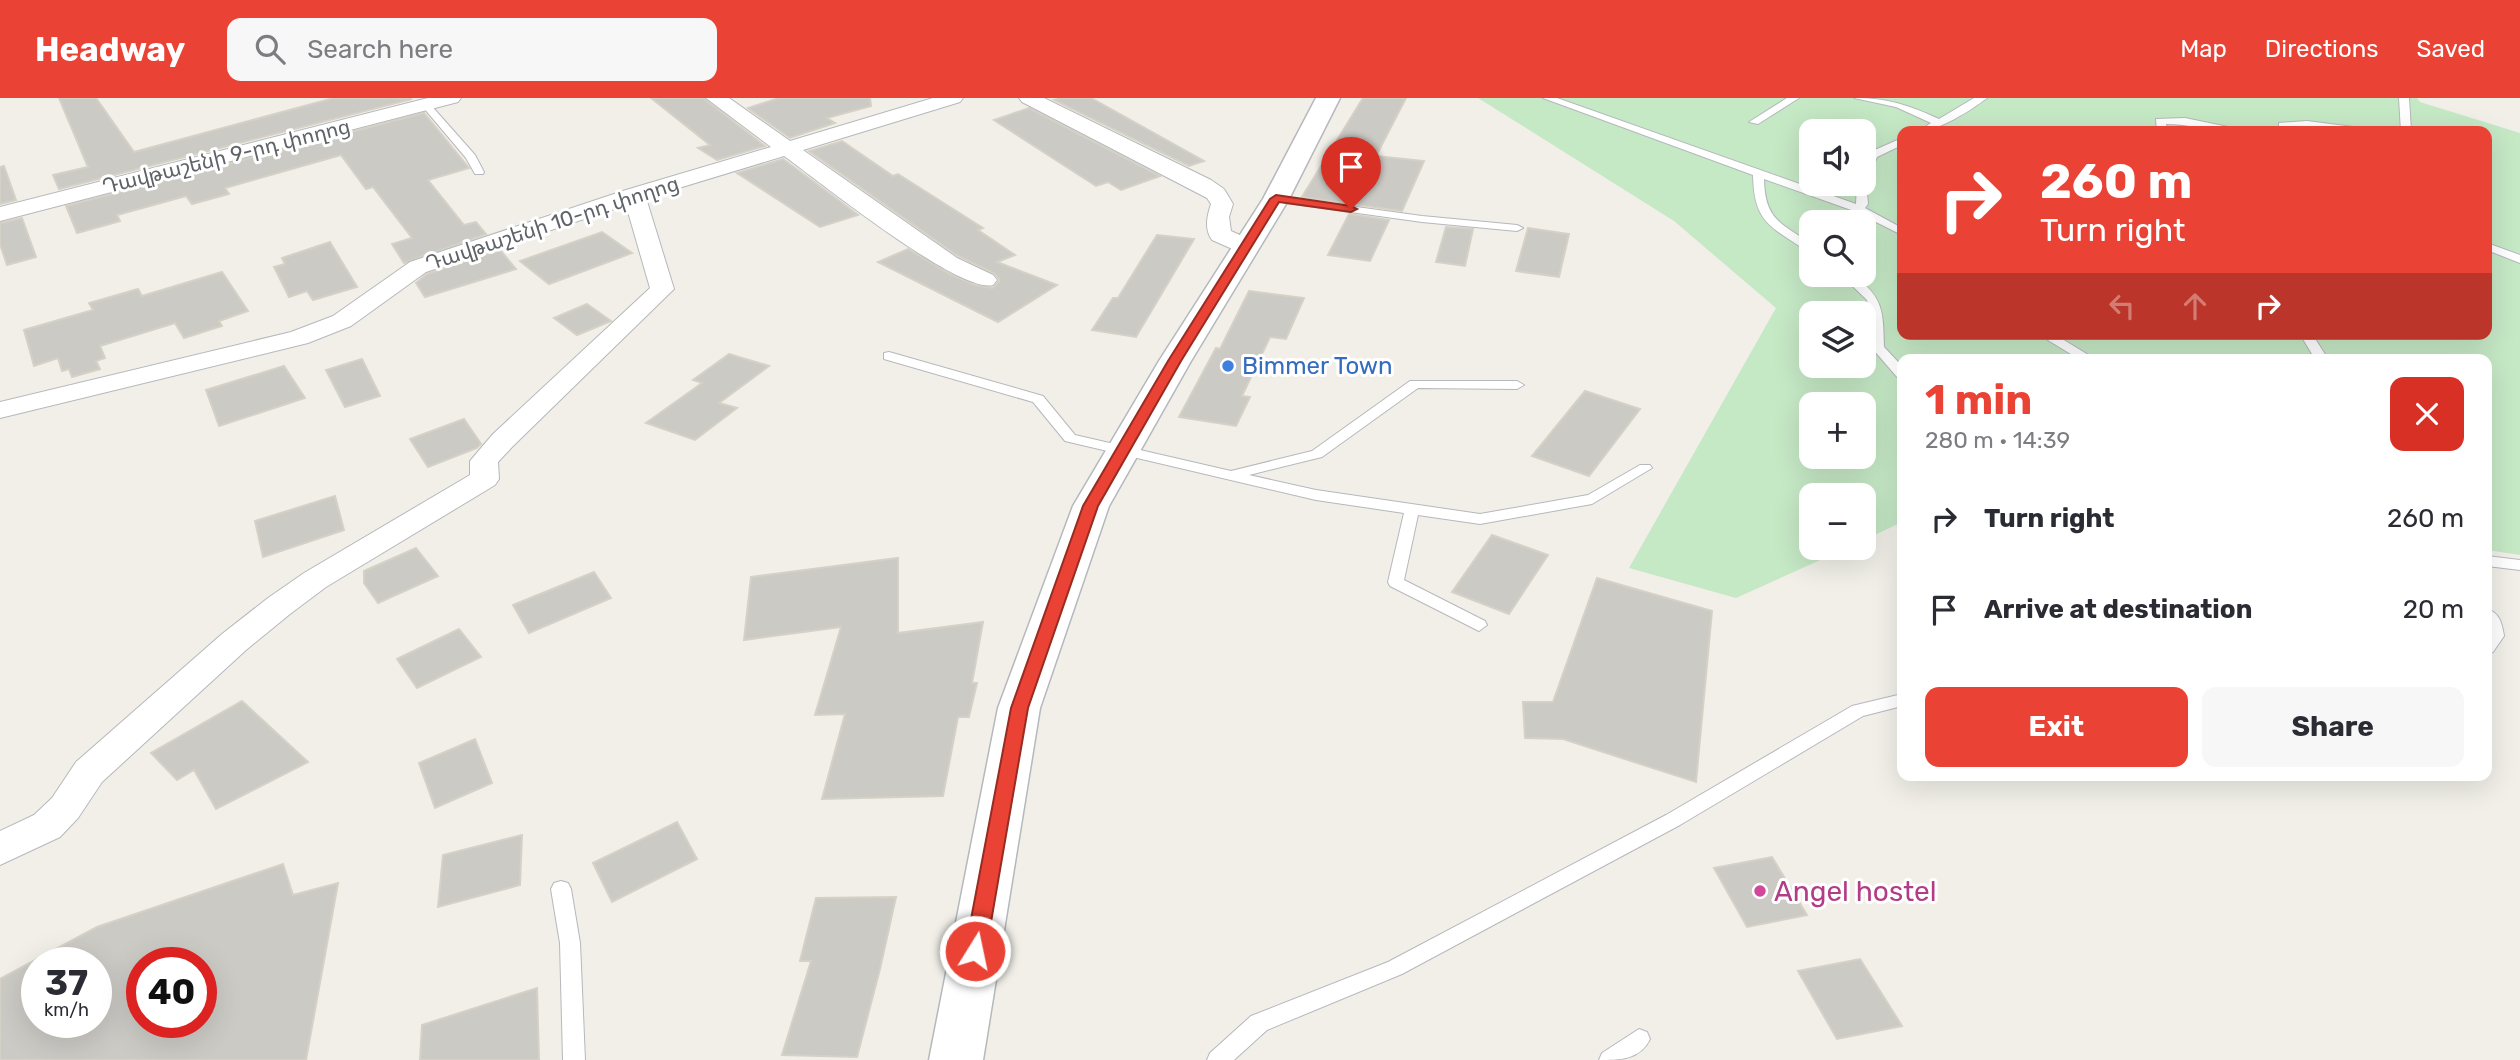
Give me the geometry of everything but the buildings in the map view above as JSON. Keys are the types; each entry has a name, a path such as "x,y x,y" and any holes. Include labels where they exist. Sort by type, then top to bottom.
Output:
{"street":[{"name":"Դավթաշենի 9-րդ փողոց","path":"0,214 451,98"},
{"path":"716,98 949,263 985,280"},
{"name":"Դավթաշենի 10-րդ փողոց","path":"0,410 299,338 342,321 418,267 634,195 953,98"},
{"path":"1029,98 1216,194 1222,204 1218,217 1220,235 1245,246"},
{"path":"956,1060 1019,708 1091,506 1245,246 1276,199 1328,98"},
{"path":"0,849 47,826 65,808 70,796 89,772 234,642 279,606 315,580 485,479 484,461 503,440 662,289 634,195"}],"lane":[{"path":"1548,98 1858,209 1897,228"},
{"path":"1754,122 1794,98"},
{"path":"1859,98 1899,105 1941,124"},
{"path":"1936,126 1965,105 1982,98"},
{"path":"2403,98 2406,126"},
{"path":"426,105 471,158 479,172"},
{"path":"2161,126 2160,121 2185,121 2209,126"},
{"path":"2283,126 2322,126"},
{"path":"1876,153 1897,143"},
{"path":"1758,173 1759,201 1770,220 1799,241"},
{"path":"1858,209 1862,204 1862,196"},
{"path":"1276,199 1422,219 1517,228"},
{"path":"2492,248 2520,259"},
{"path":"1863,287 1878,304 1878,348 1897,369"},
{"path":"2055,340 2080,354"},
{"path":"889,356 1038,399 1070,438 1317,495 1479,519 1592,499 1644,468"},
{"path":"1230,475 1317,454 1415,384 1517,385"},
{"path":"1412,509 1396,582 1479,625"},
{"path":"2492,562 2518,567"},
{"path":"2492,621 2496,636 2492,641"},
{"path":"1218,1060 1259,1023 1395,968 1673,820 1858,710 1897,701"},
{"path":"561,889 570,943 574,1060"},
{"path":"1610,1060 1639,1039"}],"green space":[{"path":"1478,98 2417,98 2420,102 2520,133 2520,555 2492,551 2492,354 1897,354 1897,524 1876,534 1876,483 1799,483 1799,560 1820,560 1736,598 1629,568 1776,308 1674,221"}],"place":[{"name":"Bimmer Town","path":"1228,366"},
{"name":"Angel hostel","path":"1760,891"}],"route":[{"path":"975,951 1019,708 1091,506 1175,361 1276,199 1351,209"}]}
